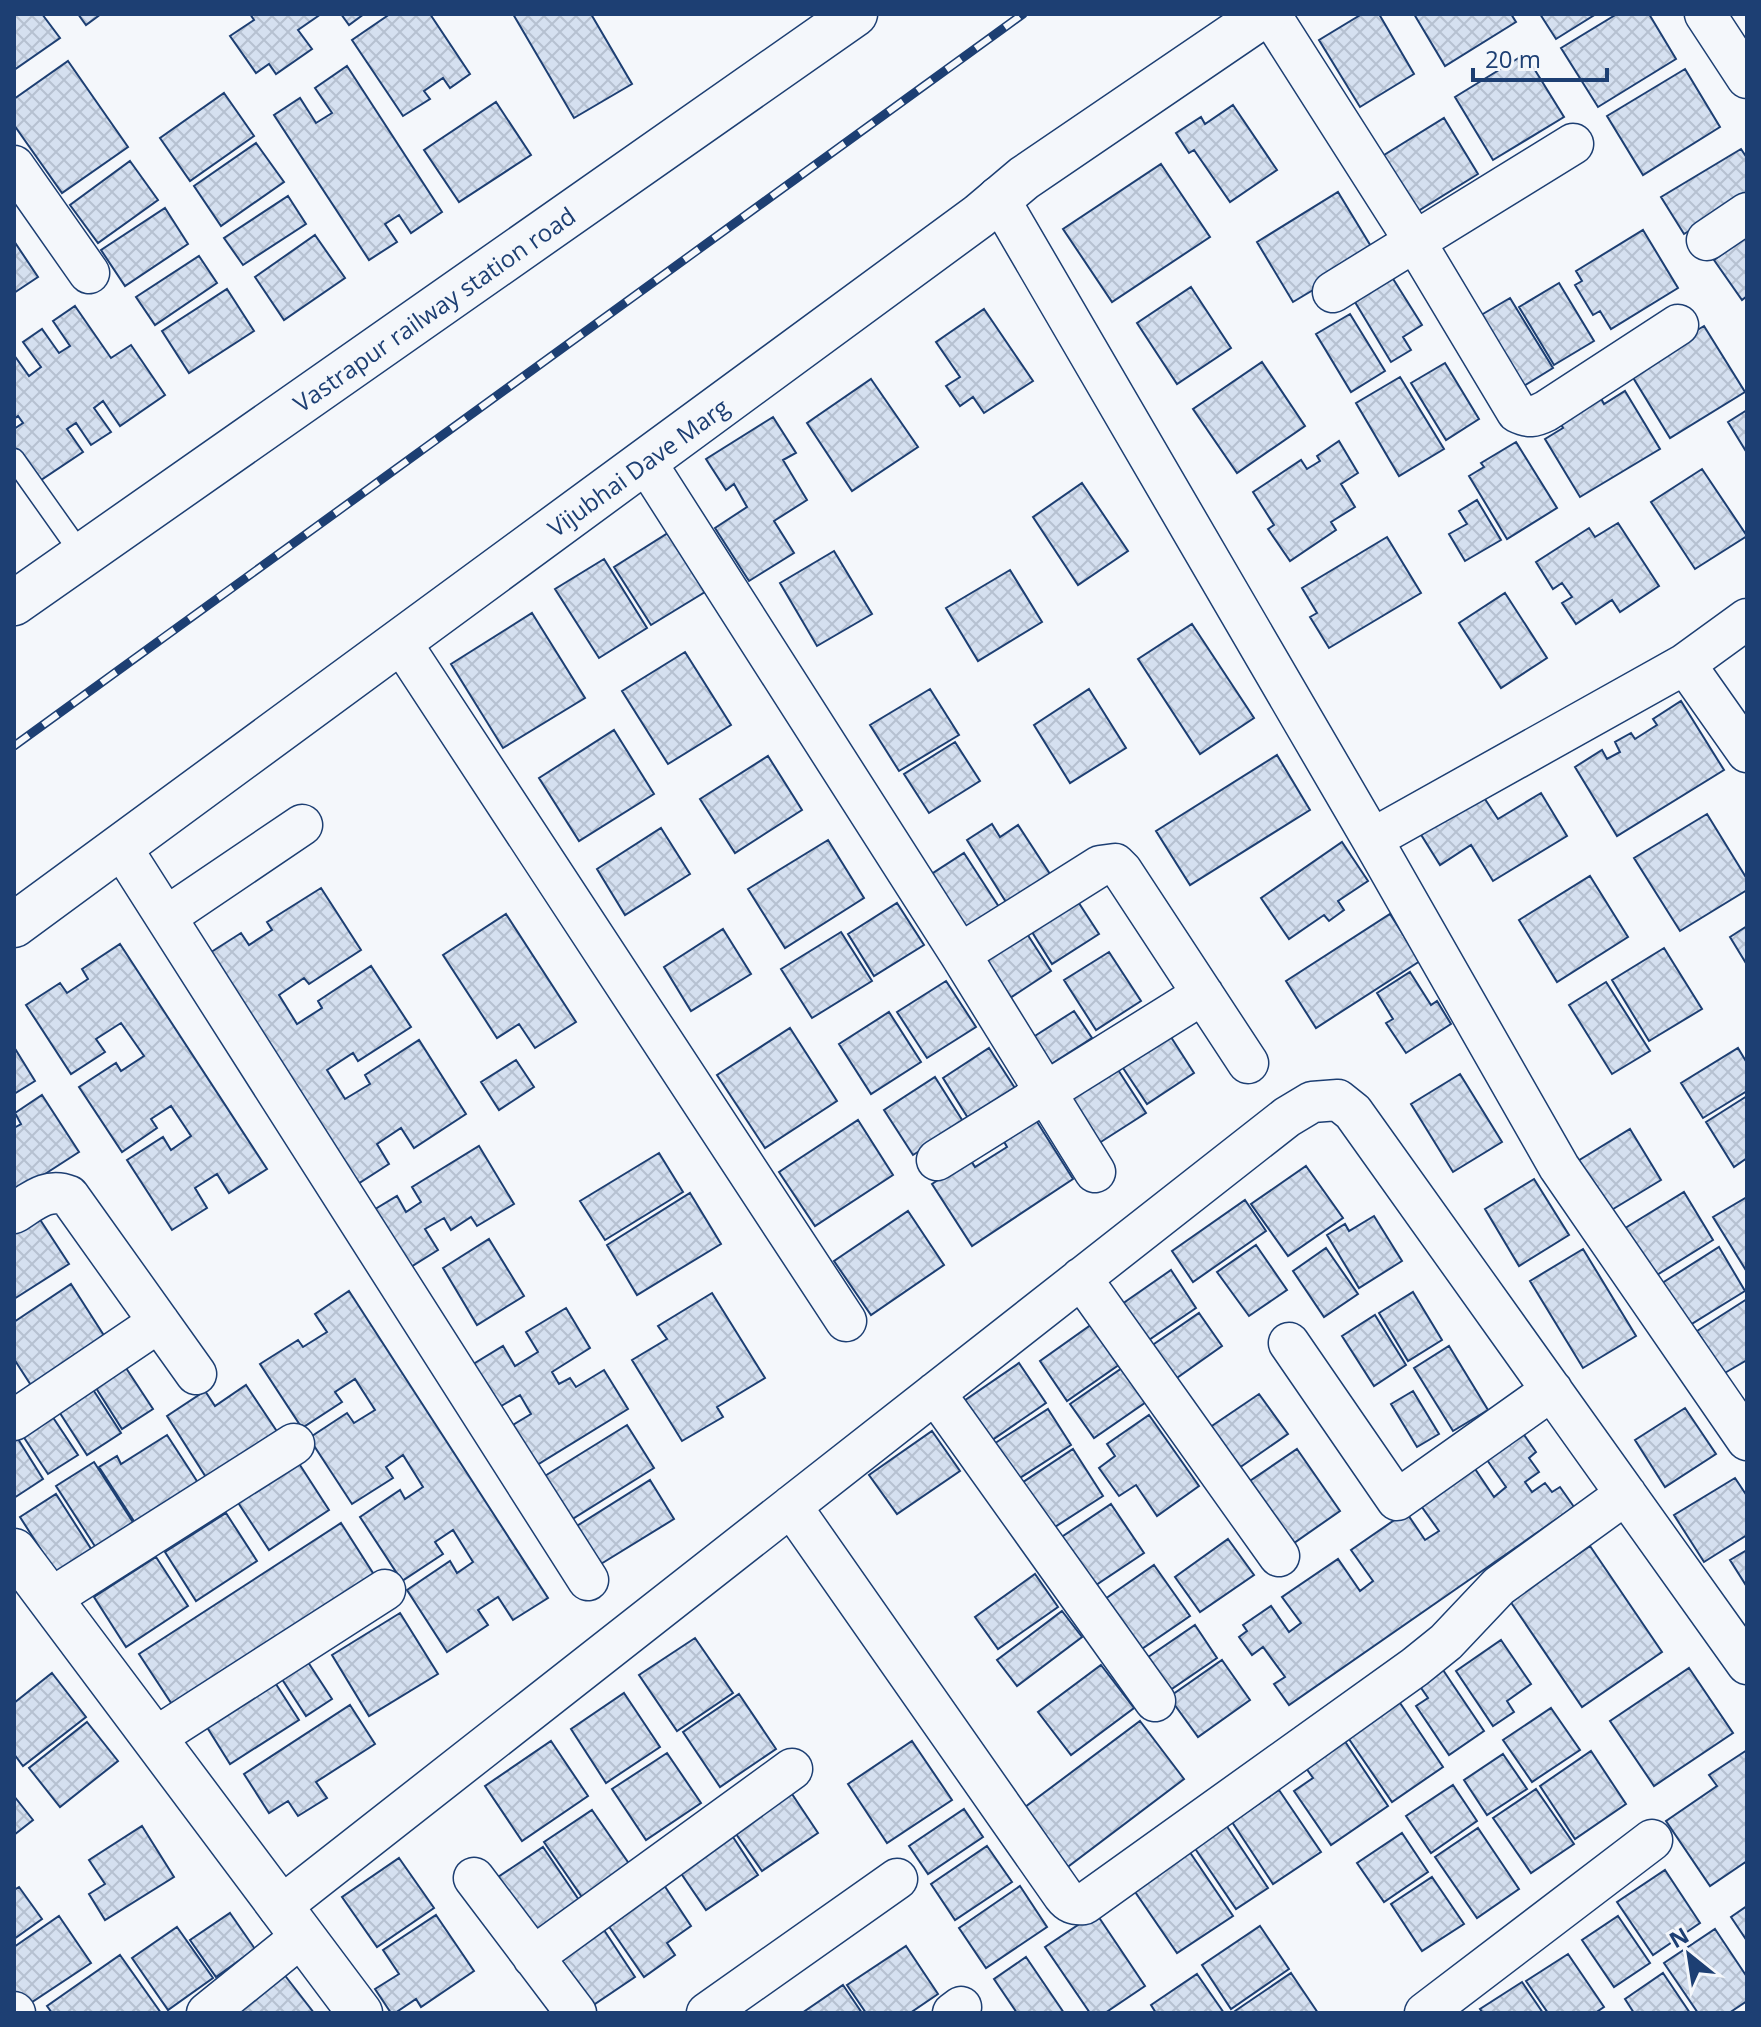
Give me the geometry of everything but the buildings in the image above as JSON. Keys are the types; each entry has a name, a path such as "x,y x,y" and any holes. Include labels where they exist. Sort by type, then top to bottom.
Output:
{"street":[{"name":"Vastrapur railway station road","path":"14,603 855,14"},
{"name":"Vijubhai Dave Marg","path":"14,925 979,216 998,197 1267,14"},
{"path":"1267,14 1414,240 1517,412 1534,417 1546,411 1678,325"},
{"path":"1705,14 1747,78"},
{"path":"1333,292 1573,144"},
{"path":"14,166 89,273"},
{"path":"998,197 1559,1167 1747,1440"},
{"path":"1707,240 1747,213"},
{"path":"645,461 960,954 1095,1172"},
{"path":"1372,839 1685,664 1747,619"},
{"path":"400,641 846,1321"},
{"path":"1685,664 1747,752"},
{"path":"166,917 302,825"},
{"path":"121,847 588,1580"},
{"path":"960,954 1100,866 1115,864 1248,1063"},
{"path":"937,1160 1203,994"},
{"path":"207,2013 290,1922 791,1506 1287,1117 1312,1102 1338,1100 1353,1112 1747,1664"},
{"path":"14,1213 45,1193 58,1191 69,1196 196,1374"},
{"path":"1081,1278 1279,1556"},
{"path":"14,1420 159,1322"},
{"path":"1289,1343 1397,1500 1552,1390"},
{"path":"935,1393 1155,1701"},
{"path":"50,1599 294,1444"},
{"path":"791,1506 1063,1895 1069,1902 1084,1904 1415,1667 1446,1642 1499,1586 1626,1494"},
{"path":"14,1551 360,2013"},
{"path":"153,1739 385,1590"},
{"path":"533,1957 792,1769"},
{"path":"1425,2013 1652,1840"},
{"path":"474,1878 576,2013"},
{"path":"707,2013 897,1879"}],"lane":[{"path":"17,469 82,555"}],"railway":[{"path":"14,746 1023,14"}]}
